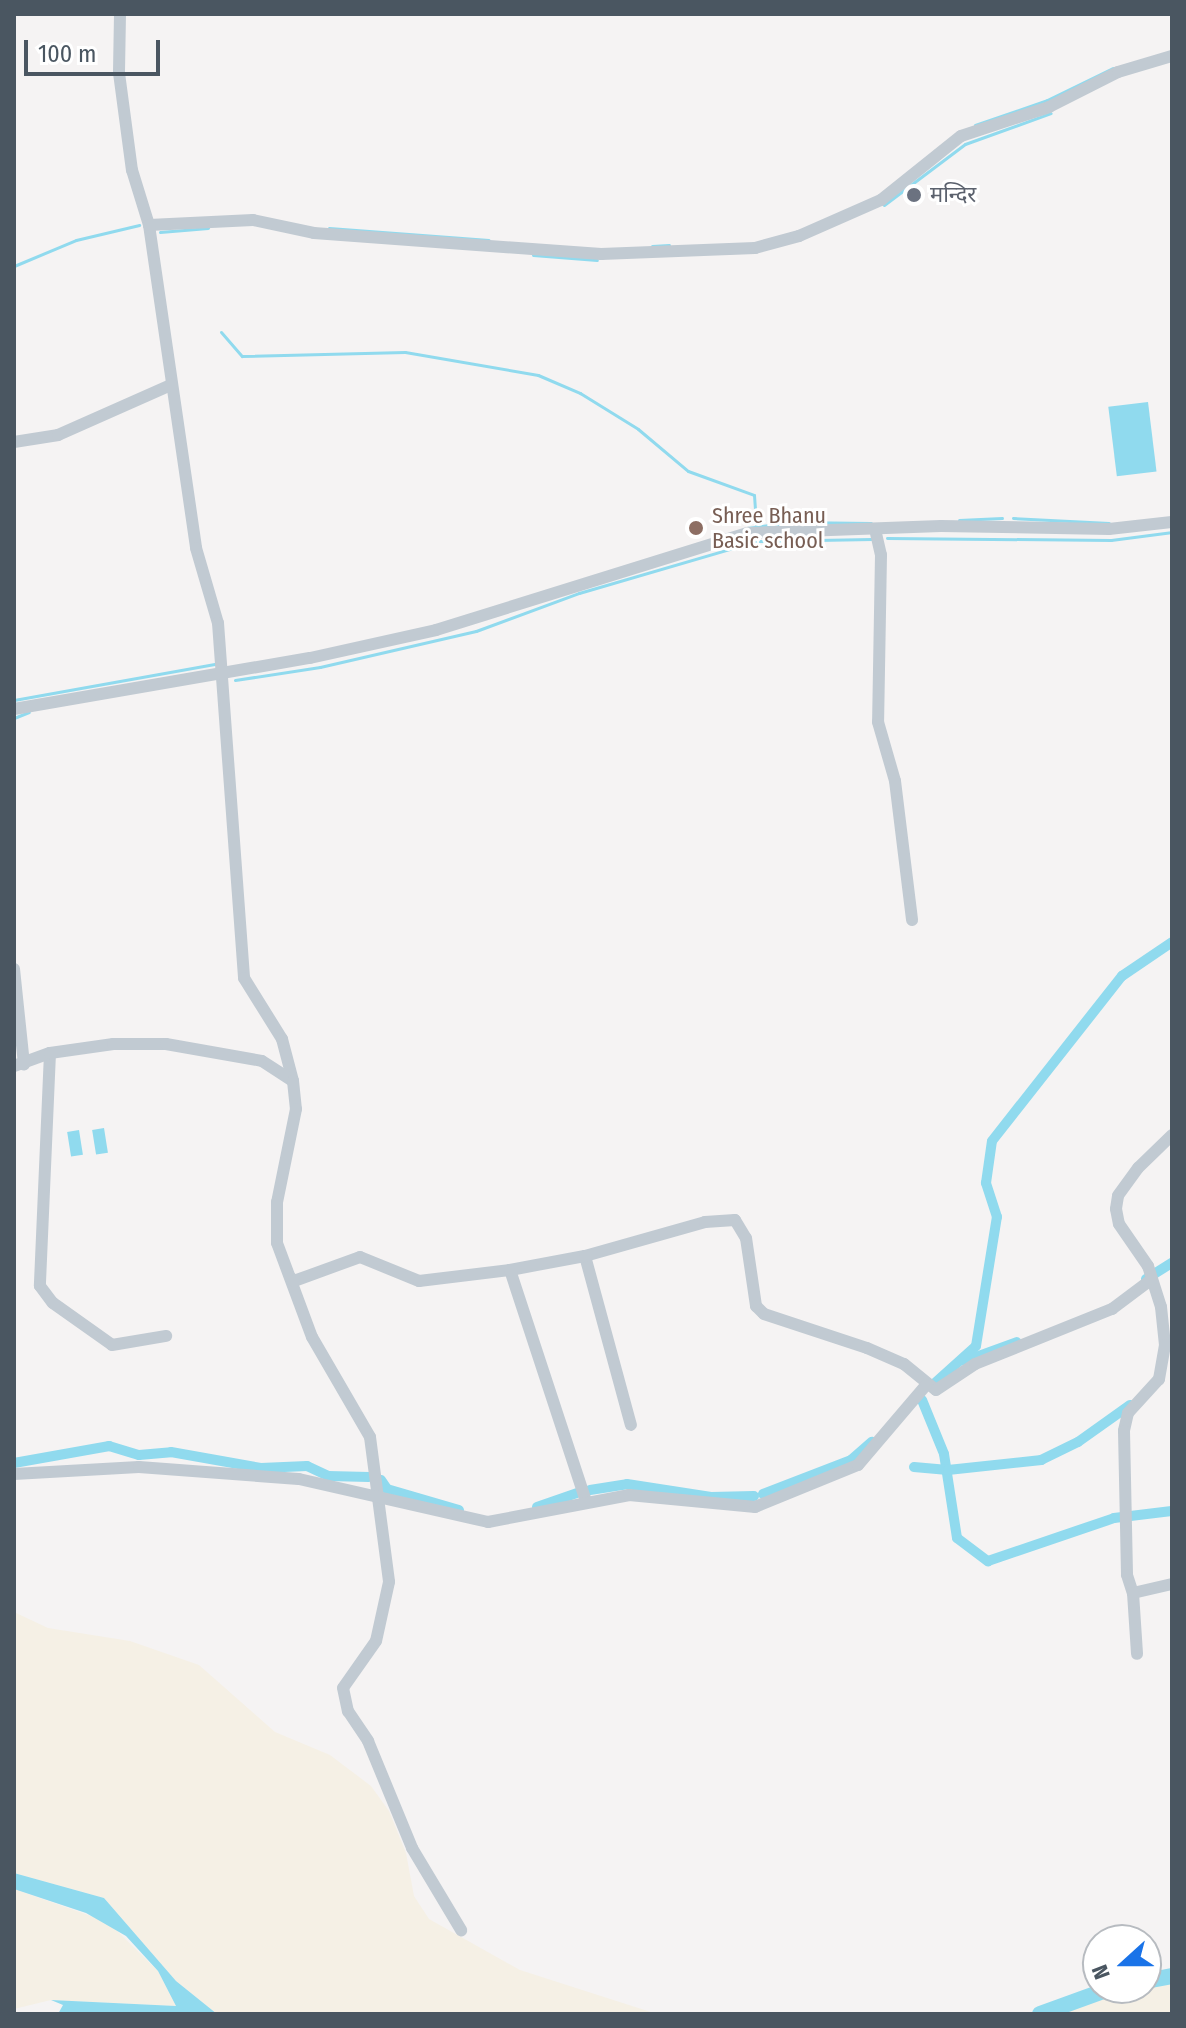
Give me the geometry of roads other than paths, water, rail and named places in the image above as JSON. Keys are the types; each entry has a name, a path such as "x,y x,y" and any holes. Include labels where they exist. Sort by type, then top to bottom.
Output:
{"street":[{"path":"120,14 123,113 132,170 149,225 196,548 218,623 244,978 282,1039 293,1081 296,1109 276,1225 281,1259 312,1337 370,1437 379,1494 389,1582 383,1623 343,1688 348,1711 368,1741 412,1848 461,1930"},
{"path":"149,225 253,220 314,233 601,254 755,248 799,236 881,200 961,136 1049,107 1118,72 1172,56"},
{"path":"14,442 58,435 171,385"},
{"path":"14,709 223,673 436,630 748,533 875,529 1109,529 1172,522"},
{"path":"875,529 881,555 878,722 895,781 912,920"},
{"path":"14,969 19,1065 50,1053 113,1044 166,1044 262,1061 293,1081"},
{"path":"50,1053 40,1286 53,1303 112,1345 166,1336"},
{"path":"1137,1654 1133,1593 1125,1553 1124,1431 1128,1413 1159,1379 1165,1345 1152,1286 1119,1224 1116,1209 1118,1196 1138,1168 1172,1135"},
{"path":"291,1278 294,1281 360,1257 419,1281 510,1270 585,1256 665,1231 735,1220 746,1238 756,1306 764,1314 892,1359 926,1385 939,1390 975,1364 1093,1318 1152,1286"},
{"path":"585,1256 631,1425"},
{"path":"510,1270 586,1501"},
{"path":"14,1474 78,1468 194,1470 299,1479 379,1494 488,1522 629,1495 755,1507 858,1465 926,1385"},
{"path":"1133,1593 1172,1584"}],"water":[{"path":"1148,402 1157,471 1117,476 1108,407"},
{"path":"104,1128 108,1153 96,1155 92,1130"},
{"path":"79,1130 83,1155 71,1157 67,1132"},
{"path":"14,1873 104,1898 176,1981 217,2014 58,2014 63,2005 51,2000 176,2006 158,1971 126,1936 86,1913 14,1889"}],"waterway":[{"path":"975,125 1047,100 1113,68"},
{"path":"884,205 965,144 1051,113"},
{"path":"14,266 76,240 139,225"},
{"path":"160,232 208,228"},
{"path":"329,228 489,240"},
{"path":"652,246 669,245"},
{"path":"533,255 597,260"},
{"path":"221,332 242,356 405,352 538,375 580,393 638,429 688,471 754,495 756,525"},
{"path":"959,520 1002,518"},
{"path":"1013,518 1109,523"},
{"path":"747,528 792,522 871,523"},
{"path":"887,538 1111,540 1172,532"},
{"path":"235,680 320,667 476,631 579,593 757,541 872,539"},
{"path":"14,700 219,663"},
{"path":"14,718 29,712"},
{"path":"935,1383 976,1346 997,1217 986,1183 992,1141 1122,976 1172,942"},
{"path":"1146,1279 1172,1263"},
{"path":"965,1361 1017,1342"},
{"path":"922,1400 944,1454 957,1538 988,1561 1114,1518 1172,1511"},
{"path":"914,1467 948,1470 1041,1460 1078,1442 1130,1405"},
{"path":"763,1494 851,1460 872,1442"},
{"path":"14,1463 109,1446 139,1455 171,1452 261,1468 307,1466 328,1476 369,1477"},
{"path":"381,1480 387,1489 459,1510"},
{"path":"590,1490 627,1484 711,1497 754,1496"},
{"path":"537,1507 577,1493"},
{"path":"1162,1978 1172,1976"},
{"path":"1040,2014 1082,1999"}],"place":[{"name":"मन्दिर","path":"914,195"},
{"name":"Shree Bhanu Basic school","path":"696,528"}]}
